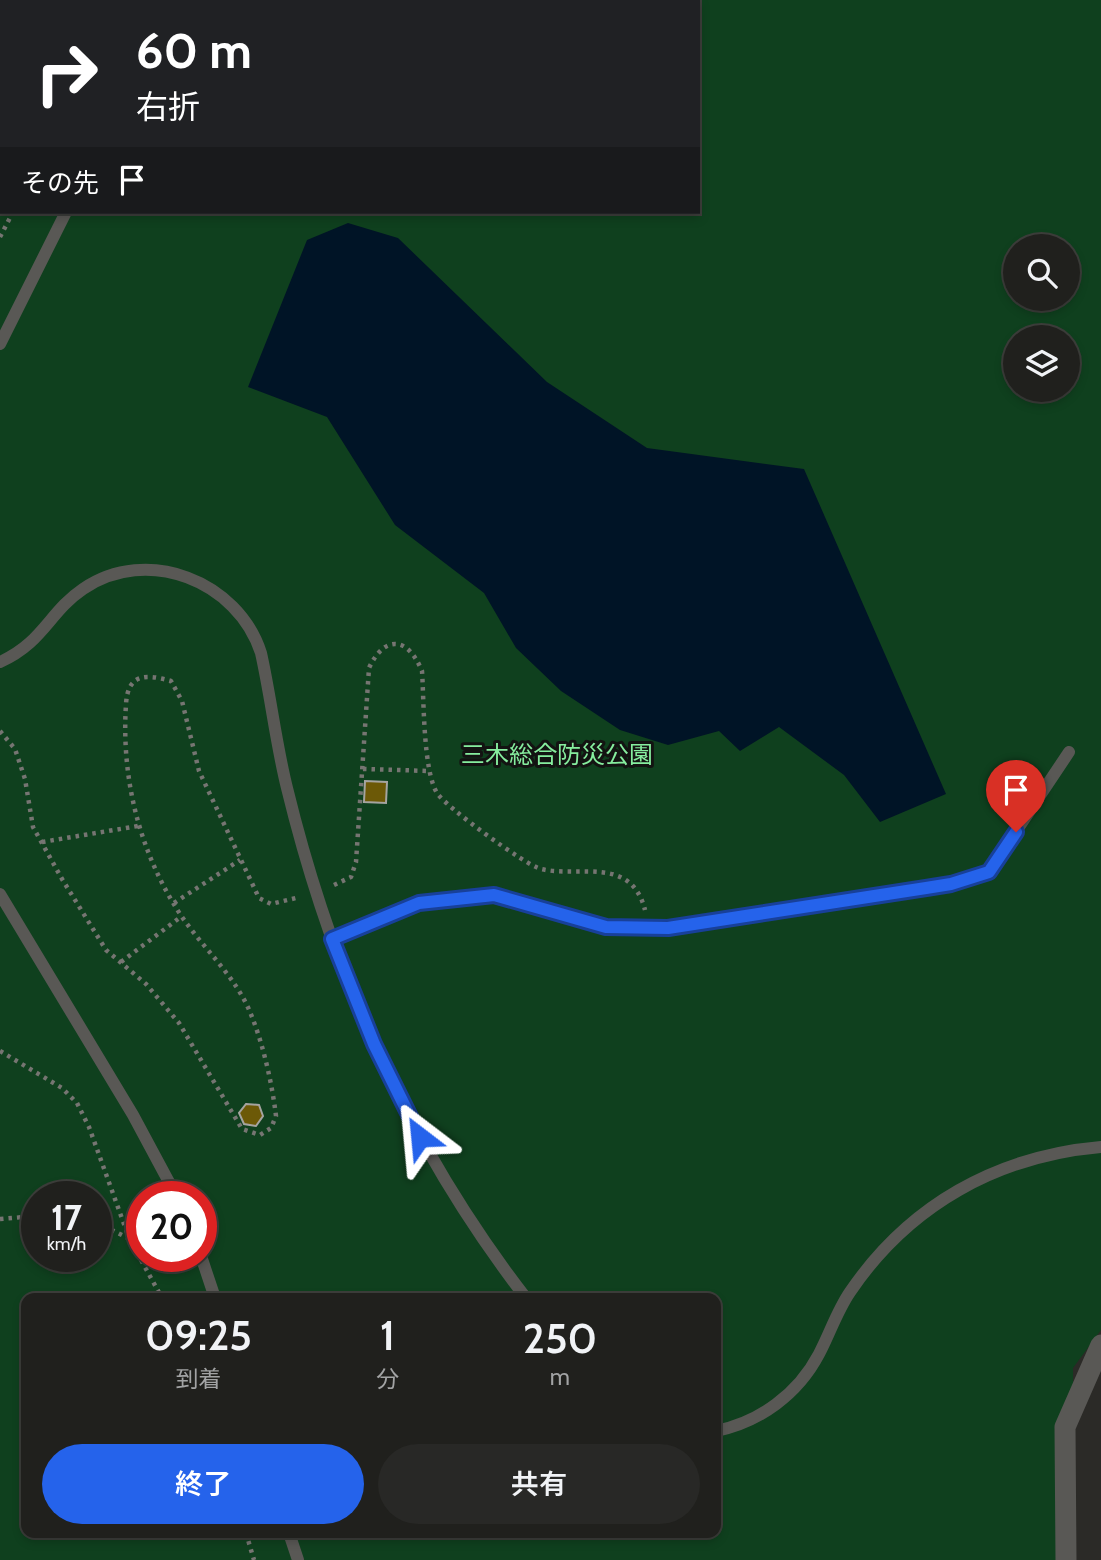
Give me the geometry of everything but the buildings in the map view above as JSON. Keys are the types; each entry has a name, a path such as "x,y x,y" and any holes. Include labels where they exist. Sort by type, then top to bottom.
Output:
{"street":[{"path":"1066,1560 1065,1427 1101,1345"}],"lane":[{"path":"0,344 65,214"},
{"path":"0,662 27,649 78,593 110,576 141,569 174,573 219,594 241,615 257,638 286,786 317,894 374,1044 407,1113 459,1203 522,1293"},
{"path":"332,939 419,903 494,895 606,927 668,928 951,884 989,872 1069,752"},
{"path":"0,894 133,1115 168,1181"},
{"path":"721,1429 748,1421 792,1392 811,1368 855,1284 875,1258 925,1211 949,1194 996,1171 1047,1155 1101,1147"},
{"path":"206,1272 213,1293"},
{"path":"291,1538 298,1560"}],"path":[{"path":"0,237 12,214"},
{"path":"0,731 15,748 25,779 33,827 106,950 146,984 179,1023 242,1129 260,1135 271,1128 276,1116 250,1013 232,982 174,903 158,874 133,813 125,720 127,692 137,679 149,675 171,681 182,701 199,771 259,898 271,904 317,894 351,877 354,869 369,668 377,653 390,644 405,645 416,656 422,671 430,771 437,793 451,807 538,869 608,871 627,882 642,897 649,928"},
{"path":"362,769 430,771"},
{"path":"42,842 138,826"},
{"path":"174,903 240,860"},
{"path":"121,962 182,916"},
{"path":"0,1051 62,1088 76,1103 89,1127 126,1230"},
{"path":"0,1219 21,1217"},
{"path":"148,1272 159,1293"},
{"path":"247,1538 254,1560"}],"green space":[{"name":"三木総合防災公園","path":"700,0 1101,0 1101,1330 1073,1368 1075,1560 0,1560 0,214 700,214"}],"water":[{"path":"348,223 398,238 547,382 647,448 804,469 946,794 880,822 844,775 779,727 740,751 719,731 668,745 620,730 561,691 516,648 484,593 395,525 327,417 248,387 307,240"}],"route":[{"path":"420,1137 374,1044 332,939 419,903 494,895 606,927 668,928 926,888 951,884 989,872 1016,832"}]}
